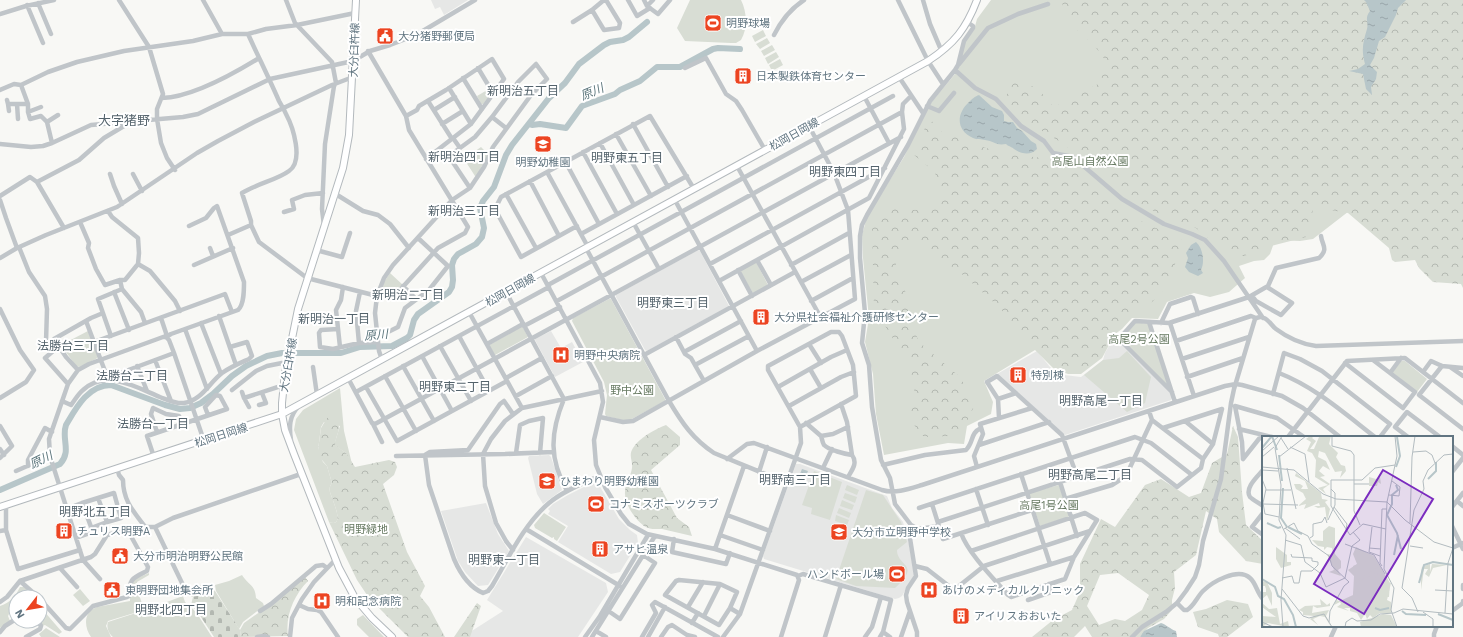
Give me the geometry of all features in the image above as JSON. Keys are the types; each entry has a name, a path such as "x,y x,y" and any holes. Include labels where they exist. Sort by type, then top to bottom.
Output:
{"main road":[{"name":"大分臼杵線","path":"356,0 347,149 298,309 286,368 282,414 285,430 342,574 355,598 372,618 392,637"},
{"name":"松岡日岡線","path":"3,506 204,441 282,414 928,61 942,52 955,40 968,22 977,0"}],"street":[{"path":"0,14 28,5 54,0"},
{"path":"119,0 149,47 163,94 157,109 161,143 167,158 175,170"},
{"path":"203,0 222,34"},
{"path":"286,0 297,25 331,60 336,83 334,86 326,137 322,209 324,227"},
{"path":"0,144 31,147 52,144 91,125 183,118 198,114 270,80 353,61 368,51 390,45 416,35 475,0"},
{"path":"573,22 605,0 620,23 619,28 604,30 592,10"},
{"path":"628,0 637,16 648,7 653,0"},
{"path":"644,0 648,7 658,14 670,0"},
{"path":"774,36 789,12 804,0"},
{"path":"898,0 928,61 943,84"},
{"path":"923,0 930,24 942,52"},
{"path":"38,3 51,34"},
{"path":"1048,4 1018,14 988,28 927,106 916,130 866,215 862,225 860,236 860,258 865,313 862,343 869,365 872,407 883,465 890,478 895,504 911,525 918,529 938,524 982,507 1134,458 1142,460 1177,487 1201,468 1203,459 1213,444 1222,409 1163,428"},
{"path":"28,5 43,43"},
{"path":"0,90 14,84 21,85 48,72 77,62 138,48 193,41 222,34 248,34 266,28 297,25 355,13"},
{"path":"956,68 964,41 973,28 973,26 968,22"},
{"path":"248,34 286,112 293,132 297,155 296,162 290,171 250,188 242,193 251,225 259,242 307,278 377,296 392,294 403,286 442,246 465,233 467,230 467,223 409,130 406,116 368,51"},
{"path":"162,98 182,96 230,74 259,58"},
{"path":"406,116 492,58 504,79 472,124 426,159"},
{"path":"685,68 706,58 726,94 736,101 765,150"},
{"path":"382,360 378,351 375,313 377,296 384,278 393,265 452,200 470,188 484,168 493,147 506,128 531,95 547,79 536,64 518,82 475,137 450,156 470,188"},
{"path":"478,68 493,93"},
{"path":"956,68 975,88 996,99 1021,126 1044,141 1053,153 1073,157 1122,199 1164,224 1206,240 1251,296 1256,301 1281,315 1292,303 1267,287"},
{"path":"0,258 18,247 122,204 175,170 197,153 213,144 283,108 352,77"},
{"path":"899,77 923,113"},
{"path":"463,78 482,109"},
{"path":"21,85 28,104 30,119 41,116 47,122 52,144"},
{"path":"449,88 472,124"},
{"path":"927,106 939,111 954,93"},
{"path":"864,96 889,143"},
{"path":"356,392 640,234 893,96"},
{"path":"719,281 869,198 901,137 904,129 902,112 904,104 911,96"},
{"path":"434,110 455,97"},
{"path":"428,101 452,139 460,148"},
{"path":"9,112 8,102 28,104"},
{"path":"17,104 18,119"},
{"path":"28,112 41,107"},
{"path":"442,124 463,111"},
{"path":"557,301 902,112"},
{"path":"47,122 58,115"},
{"path":"577,226 521,257 495,209 500,197 648,116 652,118 694,189"},
{"path":"492,117 506,128"},
{"path":"37,182 79,160 104,138 131,121"},
{"path":"634,124 668,186"},
{"path":"600,417 629,423 855,300 848,210 834,173 809,126"},
{"path":"616,134 651,196"},
{"path":"373,424 901,137"},
{"path":"600,143 634,205"},
{"path":"583,152 617,214"},
{"path":"565,162 599,224"},
{"path":"737,166 821,318"},
{"path":"710,264 886,168"},
{"path":"547,172 577,226 593,260 644,355 684,426 704,446 714,453 787,483"},
{"path":"110,174 122,204"},
{"path":"133,174 142,191"},
{"path":"581,234 687,176"},
{"path":"0,196 30,177 37,182 64,228"},
{"path":"530,181 559,236"},
{"path":"284,212 294,209 292,200 305,195 323,193"},
{"path":"334,193 363,211 378,215 390,224 409,248"},
{"path":"506,194 536,248"},
{"path":"0,200 29,272 44,296 47,310 46,342 54,350"},
{"path":"677,204 757,352"},
{"path":"100,579 83,560 66,509 50,456 49,446 52,432 68,384 78,370 100,360 166,337 241,308 244,282 217,206 206,218 189,226"},
{"path":"80,222 89,243 88,248 96,269 105,285 120,280 125,280 138,264 138,238 108,211"},
{"path":"633,222 658,269"},
{"path":"228,235 251,225"},
{"path":"316,250 342,257 350,233"},
{"path":"791,265 849,233"},
{"path":"1172,392 1119,339 1135,321 1170,323 1251,296 1267,287 1276,268 1319,258 1323,254 1325,246 1321,236"},
{"path":"377,333 388,332 398,327 404,309 429,290 448,266 418,238"},
{"path":"210,248 213,256"},
{"path":"200,270 196,264 233,248"},
{"path":"801,282 851,255"},
{"path":"757,260 772,285"},
{"path":"138,264 150,271 175,301 180,311"},
{"path":"738,270 752,296"},
{"path":"644,355 795,272"},
{"path":"541,273 597,376 602,391 603,402 594,444 595,459 599,476 626,520 638,530 648,535 674,539 730,553 798,576 803,574 891,600 883,632 880,637"},
{"path":"811,301 853,278"},
{"path":"120,280 122,289 141,312 145,323"},
{"path":"403,286 416,299"},
{"path":"340,347 336,310 341,300 343,287"},
{"path":"111,336 98,299 122,289"},
{"path":"114,292 128,330"},
{"path":"359,343 356,311 360,292"},
{"path":"506,292 564,399 554,430 553,452 558,474 567,491"},
{"path":"94,342 225,294 232,312"},
{"path":"1251,296 1263,318 1279,331 1291,339 1316,346 1463,341"},
{"path":"1160,323 1170,304 1191,297 1193,298 1198,314"},
{"path":"487,344 560,307"},
{"path":"0,309 20,350 34,370 26,382 0,398"},
{"path":"469,312 522,408"},
{"path":"78,370 66,357 54,339 103,313"},
{"path":"219,316 236,365"},
{"path":"1176,341 1252,316 1256,318 1263,318"},
{"path":"161,318 166,337 169,340 174,353 204,441"},
{"path":"1132,637 1137,631 1177,603 1190,585 1199,565 1203,541 1221,479 1231,403 1249,337 1256,318"},
{"path":"86,321 108,379"},
{"path":"684,352 741,321"},
{"path":"1149,322 1175,402"},
{"path":"201,323 221,374"},
{"path":"1170,323 1194,396"},
{"path":"185,329 207,389"},
{"path":"338,329 321,330 319,333 320,347 330,349 359,343 378,342"},
{"path":"723,637 740,614 801,442 800,426 768,370 768,366 831,332 837,331 842,336 854,372 856,396 800,426"},
{"path":"459,336 489,391"},
{"path":"695,365 749,336"},
{"path":"676,337 684,352 691,358 704,381"},
{"path":"1182,359 1249,337"},
{"path":"62,401 71,405 83,390 92,384 108,379 120,381 171,401 180,403 191,402 200,396 221,374 252,356 247,342 230,348"},
{"path":"809,344 820,363"},
{"path":"59,346 45,358 68,384"},
{"path":"440,346 471,401"},
{"path":"778,387 820,363 847,350"},
{"path":"120,381 123,372 174,353"},
{"path":"1273,394 1284,353 1316,367 1390,424 1381,436"},
{"path":"422,356 452,411"},
{"path":"366,387 397,441 489,391 506,379 542,358"},
{"path":"1187,377 1243,358"},
{"path":"1390,373 1401,358"},
{"path":"1289,436 1347,361 1405,358 1463,403"},
{"path":"155,360 171,401"},
{"path":"1345,363 1403,408 1415,392 1374,360"},
{"path":"1423,372 1431,361 1442,366 1463,368"},
{"path":"232,390 256,371 266,366 282,363 286,368"},
{"path":"137,366 147,392"},
{"path":"403,366 434,421"},
{"path":"1442,366 1419,395 1463,429"},
{"path":"313,367 317,395"},
{"path":"1450,367 1463,376"},
{"path":"810,369 821,388"},
{"path":"789,406 841,377 854,372"},
{"path":"1279,372 1305,384 1374,436"},
{"path":"385,376 416,431"},
{"path":"516,396 552,376"},
{"path":"998,418 998,399 987,382 997,376 1065,438 1077,476"},
{"path":"348,378 382,442"},
{"path":"727,459 747,444 754,443 882,490 892,491 922,485 1175,402 1236,384 1273,394 1291,401 1339,436"},
{"path":"244,398 284,385"},
{"path":"513,550 499,529 488,501 484,480 483,454 494,433 513,414 522,408 602,391"},
{"path":"242,392 249,407"},
{"path":"259,405 266,402 262,393"},
{"path":"998,399 1016,393"},
{"path":"154,457 147,436 226,409 220,396 216,395 205,407 208,415"},
{"path":"425,455 430,452 468,450 500,404 504,401 513,414"},
{"path":"294,454 289,431 290,422 294,412 303,403"},
{"path":"841,404 845,414 852,455 855,461 848,477"},
{"path":"1262,435 1243,459 1235,406 1277,418 1303,436"},
{"path":"157,432 151,414 153,408 166,414 179,416 183,424"},
{"path":"977,467 974,456 983,434 980,424 1032,408"},
{"path":"1149,411 1152,420 1203,459"},
{"path":"1407,436 1395,427 1407,412 1439,436"},
{"path":"516,453 520,425 529,421 543,418 540,453"},
{"path":"1065,500 1112,485 1126,476 1152,420"},
{"path":"1185,421 1213,444"},
{"path":"978,445 1049,422"},
{"path":"806,423 821,436 824,445 844,454 852,455"},
{"path":"0,426 12,446 2,456 0,449"},
{"path":"821,436 833,434 848,427"},
{"path":"28,466 28,460 45,428 52,432"},
{"path":"883,465 925,455 966,450 974,432 981,428"},
{"path":"1239,429 1267,436"},
{"path":"918,508 1135,437 1151,443 1192,475"},
{"path":"759,472 767,447"},
{"path":"1453,447 1463,455"},
{"path":"822,468 832,449"},
{"path":"396,456 553,452"},
{"path":"425,455 426,474 432,497 454,559 459,570 467,581 482,593 488,591 526,529 544,507 567,491 599,476"},
{"path":"16,471 50,456"},
{"path":"1453,471 1463,458"},
{"path":"715,549 744,466"},
{"path":"117,468 119,475 123,480 123,489 127,502 146,528"},
{"path":"1262,471 1249,487 1251,497 1262,505"},
{"path":"1021,474 1050,564"},
{"path":"0,602 7,597 20,581 83,560 95,554 107,535 136,527 156,527 173,518 298,475 303,476"},
{"path":"1258,476 1262,479"},
{"path":"1060,482 1077,536"},
{"path":"976,489 988,525"},
{"path":"66,509 114,493 121,518 91,528"},
{"path":"1453,506 1463,493"},
{"path":"98,498 107,522"},
{"path":"1457,501 1463,506"},
{"path":"76,538 92,532 82,503"},
{"path":"932,504 943,539 1032,510"},
{"path":"3,506 6,530 18,569 80,550"},
{"path":"961,533 965,543 971,551 1011,597 1065,579 1074,557 1097,520 1085,513 971,551"},
{"path":"1262,514 1252,527 1262,534"},
{"path":"727,515 770,531"},
{"path":"911,525 909,532 916,576 908,588 906,595 917,632 917,637"},
{"path":"156,527 182,583"},
{"path":"1453,528 1462,545"},
{"path":"48,608 66,628 70,629 93,606 129,596 129,586 131,580 147,571 148,568 127,529"},
{"path":"526,529 621,586"},
{"path":"0,532 6,530"},
{"path":"915,566 927,569 954,590 984,566 1090,531"},
{"path":"621,586 648,535"},
{"path":"585,637 606,610 655,536"},
{"path":"720,536 763,550"},
{"path":"674,539 672,552 726,564 730,553"},
{"path":"606,610 620,619 655,563 643,555"},
{"path":"997,581 1074,557"},
{"path":"290,637 292,618 310,587 336,559"},
{"path":"260,611 271,604 316,566 323,565 327,568"},
{"path":"60,568 77,587"},
{"path":"1177,603 1184,610 1187,610 1207,588 1226,576 1235,575 1251,578 1262,597"},
{"path":"781,637 799,580 798,576"},
{"path":"20,581 29,589"},
{"path":"676,581 703,582 720,584 737,592 730,608 719,625 665,595 676,581"},
{"path":"688,607 703,582"},
{"path":"704,616 720,584"},
{"path":"1030,590 1030,599 1051,592 1049,584"},
{"path":"832,637 825,636 840,585"},
{"path":"865,637 872,627 881,597"},
{"path":"642,637 656,613 652,605 655,602 718,637"},
{"path":"1453,610 1463,602"},
{"path":"300,605 308,609 321,612 338,637"},
{"path":"648,637 665,607"},
{"path":"730,608 740,614"},
{"path":"592,637 606,610"},
{"path":"901,637 910,611"},
{"path":"692,623 698,613"},
{"path":"0,632 8,624"},
{"path":"661,637 668,627 672,625 695,637"},
{"path":"1331,637 1336,627"},
{"path":"1434,637 1437,627"},
{"path":"26,637 40,629"},
{"path":"596,631 606,637"},
{"path":"883,632 890,637"},
{"path":"257,637 268,637"}],"shaded area":[{"path":"431,0 468,0 444,15 440,7 435,9"},
{"path":"698,250 700,251 729,306 647,351 645,350 616,295"},
{"name":"明野中央病院","path":"551,331 561,348 572,342 583,362 555,377 535,340"},
{"path":"1114,337 1170,392 1172,398 1171,400 1065,435 997,374 1037,351 1055,371 1064,375 1081,377 1103,360 1105,353"},
{"name":"ひまわり明野幼稚園","path":"549,455 562,490 543,504 537,494 528,458 529,456"},
{"name":"大分市立明野中学校","path":"796,464 800,464 887,496 892,508 903,522 909,544 914,575 902,596 895,599 764,559 763,556"},
{"path":"594,482 599,485 619,519 637,535 638,543 620,572 611,574 558,542 568,526 548,514 550,511 548,509 553,504"},
{"path":"486,503 498,534 509,551 488,585 478,586 465,572 458,561 441,511"},
{"path":"526,537 606,583 608,592 578,637 469,637 467,634 503,611 487,600"}],"green space":[{"name":"明野球場","path":"690,0 741,0 745,10 746,25 741,40 736,43 685,41 677,28"},
{"name":"高尾山自然公園","path":"991,0 1267,0 1353,208 1313,239 1300,241 1275,240 1270,254 1264,260 1254,261 1239,266 1245,278 1229,292 1210,297 1194,293 1167,302 1158,319 1132,318 1115,334 1102,358 1081,374 1068,374 1054,369 1035,350 984,381 993,402 991,414 967,426 964,444 948,443 884,455 876,414 873,374 865,342 869,318 862,235 867,217 904,157 929,105 955,74 965,41 974,30 977,19"},
{"path":"1061,0 1463,0 1463,288 1461,284 1433,282 1419,268 1415,260 1395,262 1392,260 1389,248 1348,213 1313,207 1310,236 1271,246 1244,256 1230,256 1196,228 1163,216 1134,200 1062,143 1039,129 1015,110 1005,98 1015,80 1037,88 1054,107 1100,83 1106,61 1094,45 1076,29 1064,9"},
{"path":"763,30 766,36 755,42 752,36"},
{"path":"767,38 770,43 760,49 756,44"},
{"path":"772,45 775,50 764,56 761,51"},
{"path":"776,52 779,57 768,64 765,58"},
{"path":"780,59 783,65 772,71 769,65"},
{"path":"489,89 491,94 483,104 481,104 477,96"},
{"path":"928,116 937,128 946,135 959,135 979,146 1012,155 1055,159 1084,175 1130,216 1184,241 1177,257 1170,283 1152,302 1122,317 1102,353 1090,366 1073,371 1058,370 1047,361 999,307 963,275 921,244 906,240 895,255 897,274 906,293 910,320 919,342 960,377 975,404 967,422 949,436 924,437 909,419 915,395 910,366 874,308 872,227 882,208 918,210 942,209 935,172 914,155 921,142"},
{"path":"481,147 488,154 477,176 475,176 464,159"},
{"path":"756,262 768,285 754,293 752,292 741,270"},
{"path":"390,273 403,285 390,293 381,294 384,282"},
{"name":"野中公園","path":"611,299 665,399 665,401 626,421 606,416 607,395 604,382 572,321 573,318"},
{"name":"高尾2号公園","path":"1136,322 1148,324 1168,384 1166,385 1122,340 1122,338"},
{"path":"523,327 528,337 495,355 489,345"},
{"path":"88,331 98,357 79,367 76,366 61,345"},
{"path":"1127,351 1151,377 1145,403 1127,412 1084,375 1103,360 1119,358"},
{"path":"1401,361 1405,361 1427,379 1417,392 1392,372"},
{"path":"340,388 344,431 352,464 346,453 334,445 340,426 324,422 321,427 318,450 323,462 327,466 332,483 330,491 337,512 337,521 334,523 329,522 294,430 296,419 303,410"},
{"name":"明野緑地","path":"332,417 336,420 339,426 335,445 346,453 355,467 389,460 395,462 397,467 394,475 383,484 407,552 425,586 420,596 429,607 445,637 408,637 369,598 357,580 329,522 334,523 337,521 337,512 330,491 332,483 327,466 318,455 321,428 327,418"},
{"path":"666,425 680,437 680,445 651,470 677,518 689,527 692,536 662,529 650,529 644,526 631,511 625,497 626,486 632,468 631,456 633,448 648,434"},
{"path":"1233,426 1238,437 1246,525 1262,540 1262,564 1246,561 1219,532 1217,519 1206,511 1196,555 1174,572 1175,588 1172,600 1172,610 1164,619 1148,628 1140,637 1092,637 1085,626 1074,637 1032,637 1053,620 1072,610 1080,592 1080,564 1101,519 1115,527 1145,485 1161,479 1189,497 1201,493 1212,463 1227,454","holes":["1118,573 1149,595 1142,610 1125,621 1115,619 1099,625 1087,606 1100,575"]},
{"path":"814,471 842,482 830,520 811,514 812,508 802,505"},
{"path":"847,485 859,490 857,495 845,490"},
{"name":"高尾1号公園","path":"1059,485 1069,515 1068,517 1040,526 1029,493"},
{"path":"866,490 883,495 901,522 907,542 897,550 900,560 906,566 907,574 895,588 856,586 836,579"},
{"path":"845,493 857,497 855,503 843,498"},
{"path":"842,500 854,505 852,510 840,506"},
{"path":"839,508 851,513 849,518 837,513"},
{"path":"544,513 566,527 557,541 554,537 552,538 535,528 534,525"},
{"path":"836,515 849,520 847,525 835,521"},
{"path":"149,573 149,575 137,582 137,588 144,610 108,621 106,626 111,637 91,637 86,624 89,612 97,607 130,601 130,586 135,579"},
{"path":"242,575 253,587 256,598 263,603 264,606 243,622 239,629 216,591 215,585"},
{"path":"305,577 308,581 295,599 289,614 287,628 288,636 241,637 240,630 244,623"},
{"path":"204,583 206,587 193,597 189,596 187,593"},
{"path":"211,585 214,586 215,591 240,630 241,637 214,637 197,611 191,605 193,597"},
{"path":"20,587 24,587 26,589 19,589"},
{"path":"80,589 90,601 83,606 73,595"},
{"path":"183,596 185,602 196,612 212,637 113,637 109,632 107,626 108,622"},
{"path":"1227,600 1248,604 1253,617 1227,637 1219,637 1218,634 1198,627 1193,612 1206,609"},
{"path":"8,602 8,622 0,628 0,606"},
{"path":"477,603 481,606 470,637 454,637"},
{"path":"363,615 384,637 369,637 357,625 357,619"},
{"path":"48,616 62,632 59,634 48,627"},
{"path":"45,629 48,629 60,637 41,637 39,634"}],"water":[{"path":"1364,0 1406,0 1398,8 1385,37 1379,41 1374,58 1370,65 1377,72 1376,79 1371,87 1372,95 1366,89 1363,74 1349,71 1358,69 1365,64 1363,46 1367,26 1367,16 1370,11"},
{"path":"979,95 992,107 1002,111 1004,121 1013,122 1017,128 1036,144 1037,149 1032,153 1023,153 1006,144 976,139 967,135 961,126 960,117 965,107 972,99"},
{"path":"1196,242 1202,251 1203,259 1201,270 1203,273 1198,276 1189,272 1185,267 1188,258 1186,253 1191,245"},
{"path":"802,469 808,471 803,483 797,481"},
{"path":"1161,623 1176,631 1177,637 1140,637 1144,631"}],"waterway":[{"name":"原川","path":"0,490 60,464 66,450 66,425 89,393 103,386 111,385 180,409 190,408 201,403 246,366 267,356 282,353 341,353 360,347 392,346 407,338 410,335 414,320 418,314 449,292 452,287 452,265 454,259 458,254 476,244 482,237 484,228 480,208 483,201 494,187 506,155 512,145 549,98 565,83 579,64 604,45 629,37 647,22"},
{"name":"原川","path":"529,124 566,128 582,106 615,94 620,90 640,81 657,67 680,67 713,49 740,49"}],"place":[{"name":"明野球場","path":"713,23"},
{"name":"大分猪野郵便局","path":"385,36"},
{"name":"日本製鉄体育センター","path":"743,76"},
{"name":"明野幼稚園","path":"543,144"},
{"name":"大分県社会福祉介護研修センター","path":"761,317"},
{"name":"明野中央病院","path":"561,355"},
{"name":"特別棟","path":"1018,375"},
{"name":"ひまわり明野幼稚園","path":"547,481"},
{"name":"コナミスポーツクラブ","path":"596,504"},
{"name":"チュリス明野A","path":"64,531"},
{"name":"大分市立明野中学校","path":"839,532"},
{"name":"アサヒ温泉","path":"600,549"},
{"name":"大分市明治明野公民館","path":"120,556"},
{"name":"ハンドボール場","path":"897,574"},
{"name":"東明野団地集会所","path":"112,590"},
{"name":"あけのメディカルクリニック","path":"929,590"},
{"name":"明和記念病院","path":"322,601"},
{"name":"アイリスおおいた","path":"961,616"}],"district":[{"name":"新明治五丁目","path":"523,91"},
{"name":"大字猪野","path":"124,120"},
{"name":"新明治四丁目","path":"464,157"},
{"name":"明野東五丁目","path":"627,158"},
{"name":"明野東四丁目","path":"845,172"},
{"name":"新明治三丁目","path":"464,211"},
{"name":"新明治二丁目","path":"408,295"},
{"name":"明野東三丁目","path":"673,303"},
{"name":"新明治一丁目","path":"334,319"},
{"name":"法勝台三丁目","path":"73,346"},
{"name":"法勝台二丁目","path":"132,376"},
{"name":"明野東二丁目","path":"455,387"},
{"name":"明野高尾一丁目","path":"1101,401"},
{"name":"法勝台一丁目","path":"153,424"},
{"name":"明野高尾二丁目","path":"1090,475"},
{"name":"明野南三丁目","path":"795,480"},
{"name":"明野北五丁目","path":"95,512"},
{"name":"明野東一丁目","path":"504,560"},
{"name":"明野北四丁目","path":"171,610"}]}
